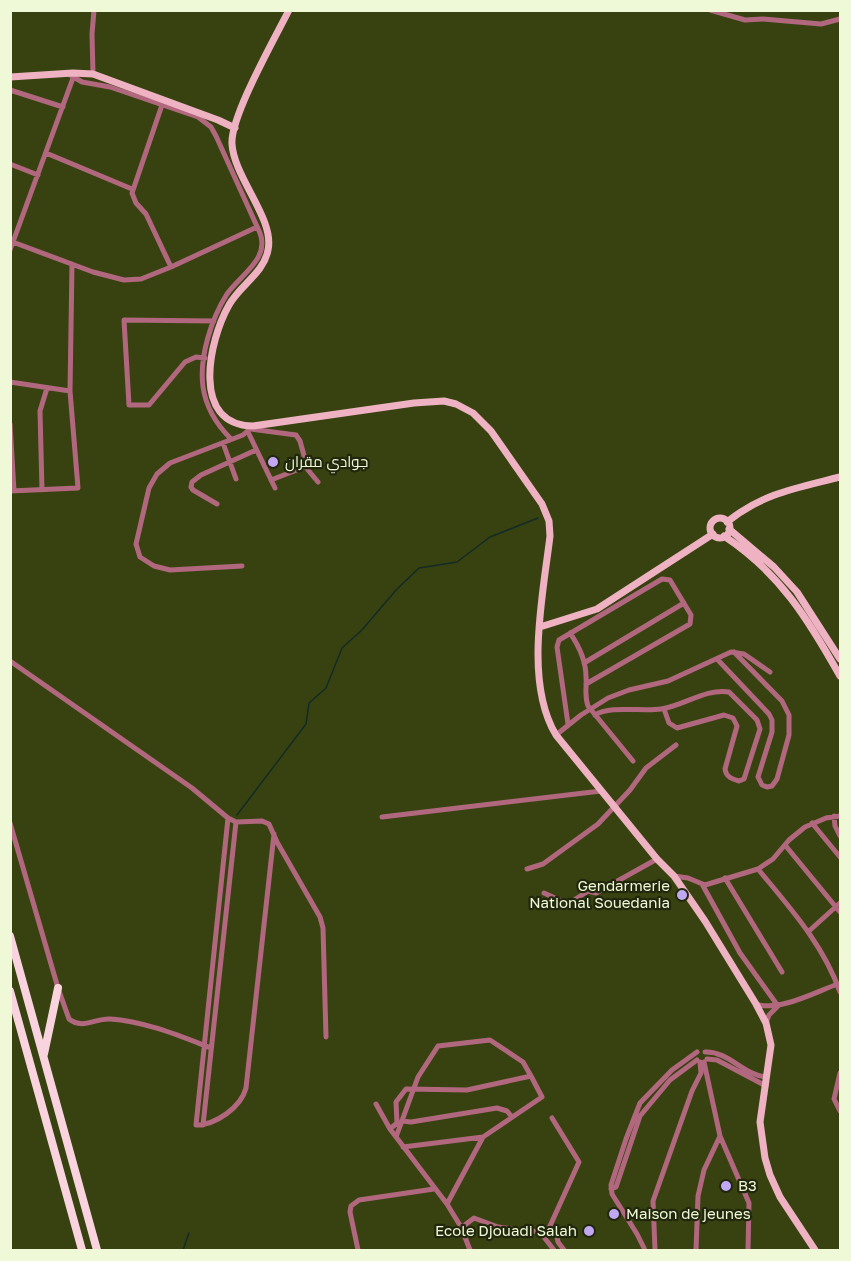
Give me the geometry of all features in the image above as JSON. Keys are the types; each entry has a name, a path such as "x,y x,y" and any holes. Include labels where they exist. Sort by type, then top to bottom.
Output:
{"highway":[{"path":"10,936 97,1251"},
{"path":"44,1055 57,988"},
{"path":"10,991 82,1251"},
{"path":"10,1004 19,1022"}],"main road":[{"path":"289,10 234,128 232,139 234,155 268,230 269,249 261,267 236,293 224,316 214,350 209,386 211,397 221,413 235,423 250,429 434,401 456,404 472,413 491,431 547,514 550,536 538,652 544,710 556,735 614,808 674,876 705,921 766,1023 771,1045 760,1122 762,1141 770,1175 780,1197 815,1251"},
{"path":"10,77 93,74 234,128"},
{"path":"724,536 728,526 744,510 772,495 840,477"},
{"path":"840,659 796,591 722,518 714,520 710,526 713,534 717,537 724,536 749,554 785,589 812,626 840,675"},
{"path":"540,627 597,609 713,534"}],"street":[{"path":"93,74 94,10"},
{"path":"710,10 745,20 764,19 821,24 840,19"},
{"path":"10,250 63,107 70,76 82,82 110,87 198,117 211,127 262,242 261,254 226,296 214,321 205,358 203,386 208,405 217,424 231,440"},
{"path":"10,90 63,107"},
{"path":"162,105 132,189 134,200 146,214 171,267"},
{"path":"46,153 132,189"},
{"path":"10,164 38,175"},
{"path":"12,242 124,280 141,279 257,227"},
{"path":"10,424 12,491 78,489 70,391 72,264"},
{"path":"205,358 196,357 185,362 149,405 129,405 124,320 214,321"},
{"path":"10,382 70,391"},
{"path":"42,490 40,411 47,388"},
{"path":"250,429 256,450 274,488"},
{"path":"242,566 170,570 147,562 140,557 136,548 148,488 157,474 170,464 231,440 250,429 296,435 307,466 318,482"},
{"path":"223,443 236,479"},
{"path":"217,504 193,490 191,484 201,475 256,450"},
{"path":"271,480 307,466"},
{"path":"568,724 557,647 561,638 664,578 672,581 692,617 690,624 586,684"},
{"path":"584,663 684,603"},
{"path":"570,633 579,647 584,663 585,695 590,709 633,761"},
{"path":"556,735 590,709 618,694 668,681 734,652 747,655 770,672"},
{"path":"717,659 771,717 773,728 758,777 762,785 772,786 777,779 789,735 789,715 782,701 734,652"},
{"path":"10,661 192,788 228,818 236,822 265,822 271,826 320,917 323,928 326,1037"},
{"path":"595,716 606,710 663,709 721,691 733,694 757,720 760,729 744,779 739,781 732,779 724,769 736,726 733,717 724,715 677,728 669,723 663,709"},
{"path":"527,869 543,864 598,824 614,808 645,768 676,745"},
{"path":"382,817 601,791"},
{"path":"674,876 708,884 758,868 774,859 799,831 812,823 837,816"},
{"path":"837,816 834,826 840,836"},
{"path":"228,818 196,1125 203,1125 236,1106 246,1088 274,834"},
{"path":"203,1125 236,822"},
{"path":"10,823 67,1016 76,1024 84,1025 106,1019 143,1025 211,1048"},
{"path":"812,823 840,857"},
{"path":"785,844 839,907 809,931"},
{"path":"544,893 568,904 588,891 596,893 657,859"},
{"path":"758,868 809,931 825,957 840,992"},
{"path":"725,878 782,972"},
{"path":"702,884 740,953 778,1006"},
{"path":"766,1023 772,1011 778,1006 838,984"},
{"path":"756,1004 778,1006"},
{"path":"396,1137 418,1077 438,1046 490,1040 523,1062 542,1097 483,1137 447,1204"},
{"path":"645,1251 611,1190 626,1139 640,1103 672,1070 701,1050 720,1136 749,1203 748,1251"},
{"path":"611,1190 616,1187 640,1116 670,1080 703,1059 719,1054 754,1075 767,1077"},
{"path":"703,1059 720,1062 765,1086"},
{"path":"655,1251 653,1201 692,1091 701,1072 703,1059"},
{"path":"840,1073 834,1099 840,1111"},
{"path":"390,1129 397,1123 396,1102 406,1089 466,1090 531,1076"},
{"path":"376,1104 390,1129 447,1204 461,1228 470,1251"},
{"path":"402,1121 411,1122 496,1108 507,1111 512,1117"},
{"path":"545,1238 579,1162 552,1118"},
{"path":"696,1251 698,1196 704,1170 720,1136"},
{"path":"403,1147 483,1137"},
{"path":"358,1251 350,1212 351,1206 359,1200 434,1189"},
{"path":"461,1228 474,1218 498,1227 540,1232 554,1251"},
{"path":"556,1231 558,1242 564,1251"}],"waterway":[{"path":"237,815 306,724 309,703 326,688 342,648 362,630 396,590 419,568 457,562 490,537 538,518"},
{"path":"183,1250 189,1233"}],"place":[{"name":"جوادي مقران","path":"273,462"},
{"name":"Gendarmerie National Souedania","path":"682,895"},
{"name":"B3","path":"726,1186"},
{"name":"Maison de jeunes","path":"614,1214"},
{"name":"Ecole Djouadi Salah","path":"589,1231"}]}
